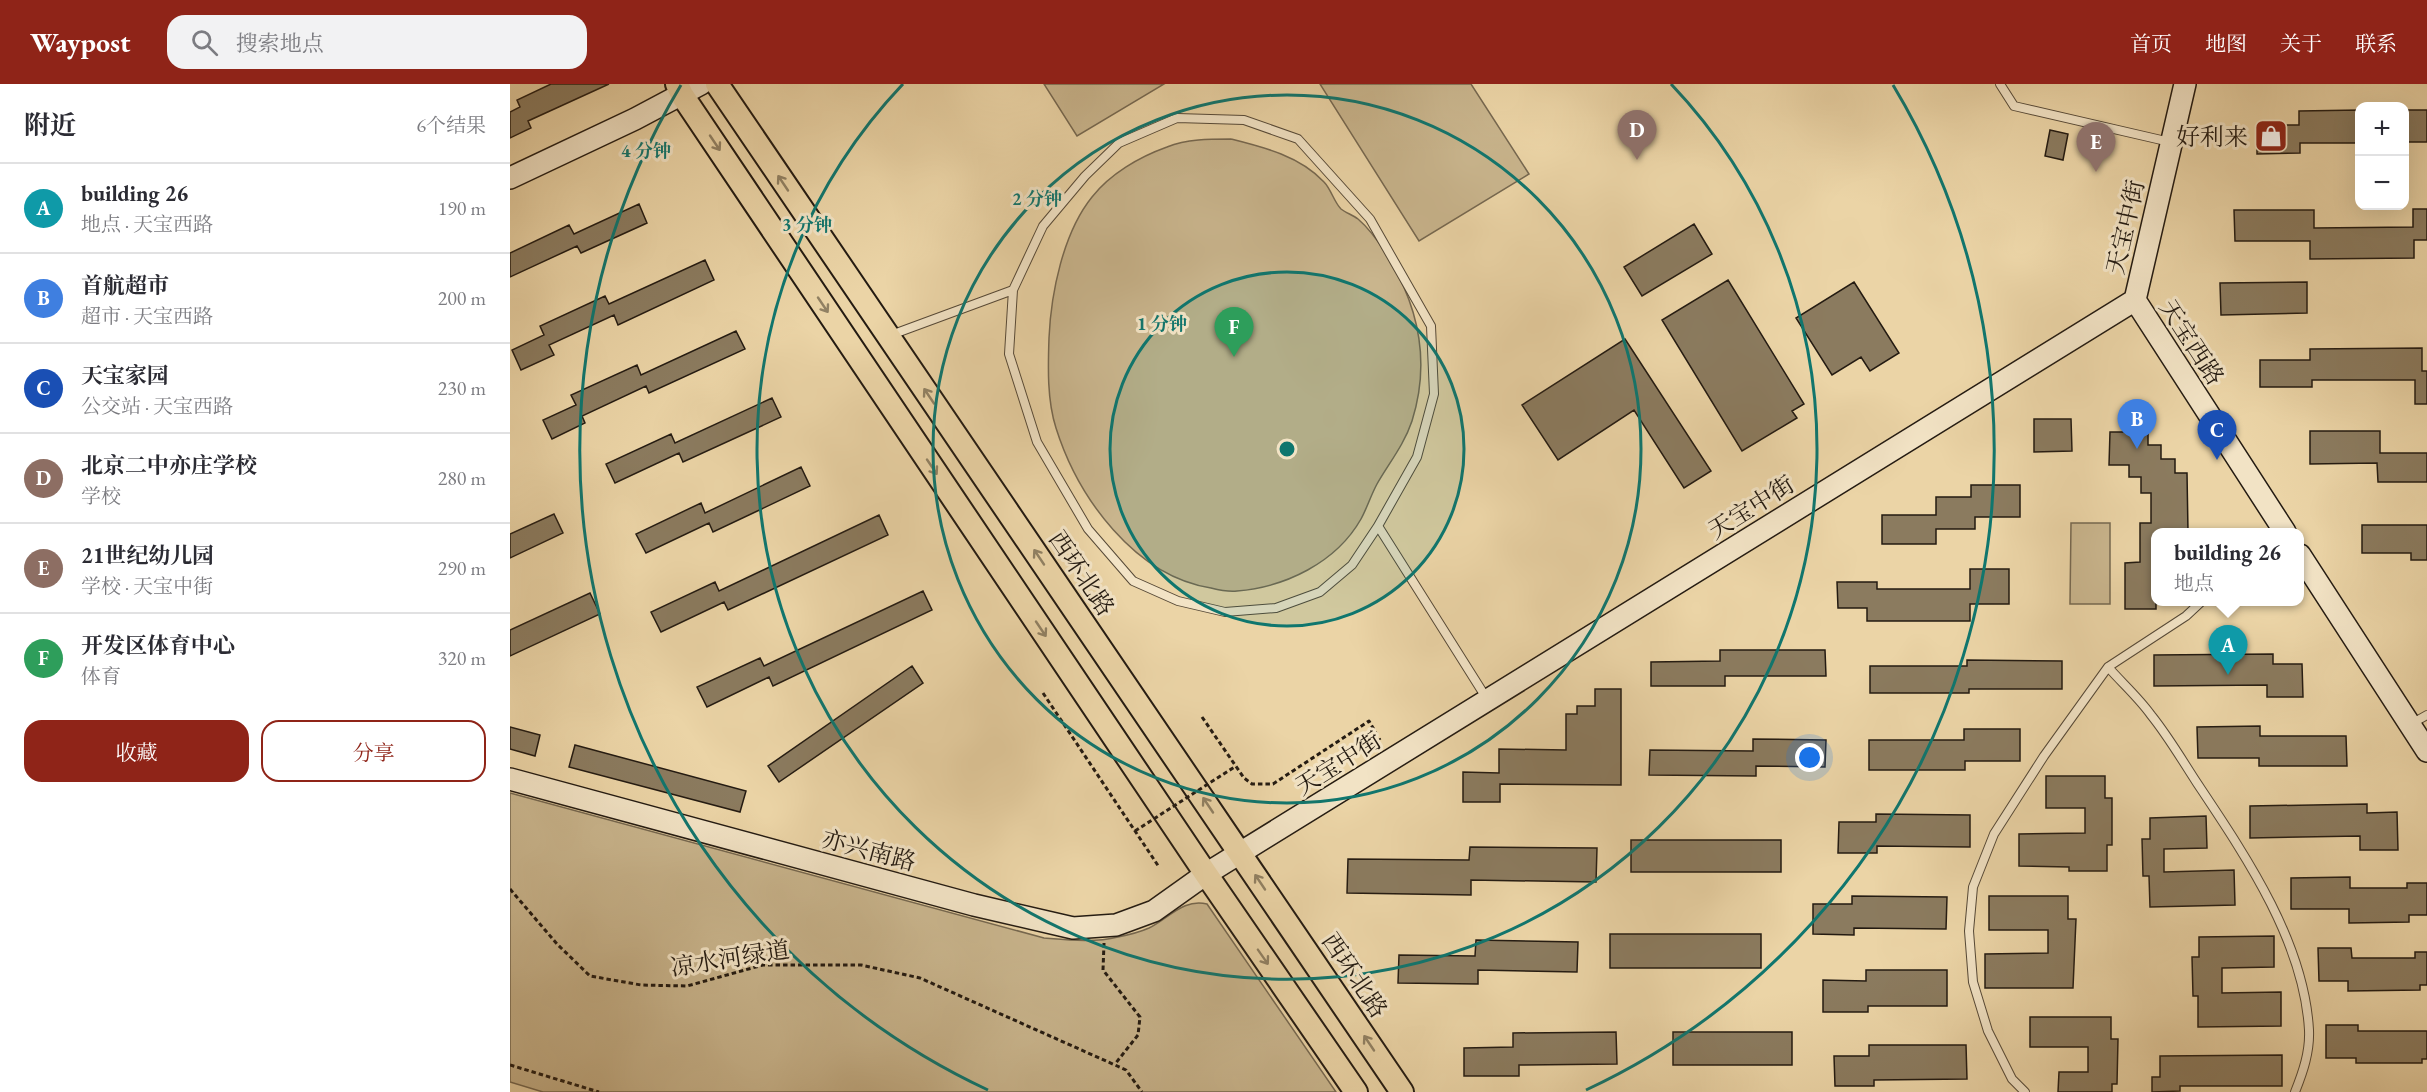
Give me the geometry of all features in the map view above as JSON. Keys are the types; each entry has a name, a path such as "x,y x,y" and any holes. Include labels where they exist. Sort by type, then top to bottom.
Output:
{"main road":[{"name":"西环北路","path":"717,84 1402,1092"},
{"path":"687,88 1206,874 1356,1092"}],"street":[{"name":"天宝中街","path":"1206,874 2135,300 2185,84"},
{"path":"510,178 687,88"},
{"name":"天宝西路","path":"2135,300 2282,528"},
{"path":"2304,561 2419,720 2427,751"},
{"name":"亦兴南路","path":"510,779 974,905 1073,928 1116,925 1154,911 1206,874"}],"lane":[{"path":"2000,84 2014,106 2171,142"},
{"path":"1177,118 1244,120 1298,139 1370,219 1431,326 1434,394 1417,457 1378,526 1352,565 1320,592 1276,608 1225,612 1178,601 1133,581 1088,529 1037,442 1009,354 1013,290 1043,226 1085,176 1119,143 1177,118"},
{"path":"887,336 1013,290"},
{"path":"1378,526 1488,700"},
{"path":"2025,1092 2012,1079 1988,1031 1973,982 1969,931 1973,888 1994,834 2044,756 2108,667 2186,616 2197,606"},
{"path":"2108,667 2151,714 2204,794 2251,867 2289,943 2306,1006 2309,1032 2305,1065 2295,1092"}],"path":[{"path":"1042,693 1159,867"},
{"path":"1202,717 1244,778 1252,784 1273,784 1369,721 1380,740"},
{"path":"1135,831 1236,766"},
{"name":"凉水河绿道","path":"510,889 557,944 590,976 641,985 687,986 763,965 861,964 920,978 1126,1070 1142,1092"},
{"path":"1105,926 1103,970 1140,1017 1138,1035 1115,1065"},
{"path":"510,1065 599,1092"}],"shaded area":[{"path":"1044,84 1164,84 1077,136"},
{"path":"1320,84 1471,84 1529,174 1419,241"},
{"path":"1231,139 1268,149 1304,165 1324,182 1341,209 1358,219 1367,228 1390,260 1409,299 1415,318 1421,358 1417,400 1409,430 1350,535 1323,560 1291,578 1255,589 1227,591 1183,581 1158,568 1134,551 1113,530 1079,481 1066,454 1053,417 1048,372 1052,302 1060,264 1073,228 1092,197 1116,174 1156,151 1190,141"},
{"path":"2071,523 2110,523 2110,604 2070,604"},
{"path":"510,793 1044,938 1109,939 1149,928 1184,906 1207,904 1336,1092 543,1092 510,1082"}],"building":[{"path":"551,84 609,84 528,121 531,128 510,138 510,112 520,107 517,100"},
{"path":"2355,110 2355,143 2300,143 2300,153 2257,154 2257,125 2299,125 2299,111"},
{"path":"2409,110 2427,110 2427,142 2409,142"},
{"path":"2050,130 2068,134 2063,160 2045,156"},
{"path":"639,204 647,223 581,253 577,246 510,277 510,253 569,225 574,234"},
{"path":"2413,209 2427,209 2427,240 2414,240 2414,258 2310,259 2310,241 2235,241 2234,210 2314,210 2314,228 2413,227"},
{"path":"1694,224 1712,254 1642,296 1624,267"},
{"path":"705,260 714,280 618,325 614,315 549,345 554,355 521,370 512,350 544,335 540,326 605,296 609,304"},
{"path":"1728,280 1804,404 1792,411 1797,418 1742,451 1662,320"},
{"path":"1854,282 1899,353 1870,371 1861,357 1832,375 1796,318"},
{"path":"2307,282 2307,313 2221,315 2220,283"},
{"path":"736,331 745,349 649,393 646,386 582,416 585,423 552,439 543,420 576,405 571,395 637,365 641,375"},
{"path":"1625,339 1711,471 1684,488 1634,410 1558,460 1522,405"},
{"path":"2422,348 2422,371 2427,371 2427,404 2415,404 2415,380 2312,380 2312,387 2260,387 2260,360 2310,360 2310,349"},
{"path":"772,398 781,417 683,462 679,453 615,483 606,464 671,434 675,443"},
{"path":"2034,419 2071,419 2072,451 2034,452"},
{"path":"2310,431 2380,431 2380,453 2427,453 2427,482 2378,482 2377,463 2310,464"},
{"path":"2110,432 2148,432 2148,445 2161,445 2161,459 2175,459 2175,473 2187,473 2188,528 2151,528 2151,606 2156,606 2156,609 2125,609 2125,563 2140,562 2140,523 2151,523 2151,493 2141,493 2141,477 2129,477 2129,465 2109,465"},
{"path":"801,467 810,486 713,532 709,523 646,553 636,534 701,503 705,513"},
{"path":"1971,485 2020,485 2020,517 1975,517 1975,529 1936,529 1936,544 1882,544 1882,515 1936,515 1936,497 1971,497"},
{"path":"554,514 563,533 510,558 510,534"},
{"path":"879,515 888,535 728,610 724,602 661,632 651,612 715,582 719,591"},
{"path":"2362,525 2427,525 2427,560 2411,560 2411,553 2362,553"},
{"path":"1970,569 2009,569 2009,604 1970,604 1970,621 1867,621 1867,608 1838,608 1837,582 1877,582 1877,589 1970,589"},
{"path":"923,591 932,610 773,686 769,677 707,707 697,687 760,658 764,666"},
{"path":"590,593 600,614 510,656 510,630"},
{"path":"1720,650 1825,650 1826,676 1725,676 1725,686 1651,686 1651,662 1720,661"},
{"path":"2273,654 2273,664 2302,664 2303,697 2267,697 2267,685 2154,686 2154,655"},
{"path":"1967,660 2062,661 2062,689 1969,689 1969,693 1870,693 1870,666 1967,666"},
{"path":"912,666 923,683 779,782 768,766"},
{"path":"1595,689 1621,689 1621,785 1500,784 1500,802 1463,802 1463,772 1499,773 1499,749 1566,750 1566,714 1577,714 1577,706 1595,706"},
{"path":"2260,726 2260,736 2346,736 2347,766 2259,766 2259,758 2198,758 2197,727"},
{"path":"510,727 540,735 535,756 510,749"},
{"path":"1964,729 2020,729 2020,761 1965,761 1965,770 1869,770 1869,740 1964,740"},
{"path":"1753,739 1826,740 1825,767 1756,766 1756,776 1649,775 1650,750 1753,751"},
{"path":"575,745 746,791 740,812 569,767"},
{"path":"2046,776 2105,776 2105,798 2112,798 2112,845 2107,845 2107,871 2069,871 2069,867 2019,866 2019,834 2085,833 2085,808 2046,808"},
{"path":"2367,804 2367,813 2397,812 2398,850 2360,850 2360,836 2250,838 2250,806"},
{"path":"1876,814 1970,815 1970,847 1877,846 1877,853 1838,853 1839,822 1876,822"},
{"path":"2206,816 2207,848 2164,849 2164,872 2234,870 2235,905 2150,907 2149,876 2143,876 2142,839 2150,839 2150,818"},
{"path":"1631,840 1781,840 1781,872 1631,872"},
{"path":"1470,847 1597,848 1596,882 1471,880 1471,895 1347,893 1348,859 1469,860"},
{"path":"2350,877 2350,888 2407,888 2407,883 2427,883 2427,915 2409,915 2409,922 2349,923 2349,909 2291,909 2291,878"},
{"path":"1852,896 1947,897 1946,929 1854,928 1854,935 1813,934 1813,904 1852,904"},
{"path":"1989,896 2068,896 2068,919 2076,919 2073,988 1985,988 1985,954 2048,953 2048,930 1989,930"},
{"path":"1610,934 1761,934 1761,968 1610,968"},
{"path":"2274,936 2274,967 2222,968 2222,993 2281,992 2281,1026 2198,1027 2198,996 2193,996 2192,957 2199,957 2199,937"},
{"path":"1476,940 1578,942 1577,972 1478,970 1478,984 1398,983 1399,955 1475,956"},
{"path":"2318,948 2351,948 2352,958 2415,958 2415,952 2427,952 2427,985 2420,985 2420,990 2348,991 2348,981 2319,981"},
{"path":"1866,970 1947,970 1947,1006 1868,1006 1868,1012 1823,1012 1823,980 1866,981"},
{"path":"2030,1017 2111,1017 2111,1039 2118,1039 2117,1084 2112,1084 2112,1092 2058,1092 2059,1072 2088,1072 2088,1047 2030,1047"},
{"path":"2326,1025 2358,1025 2358,1031 2427,1031 2427,1059 2422,1059 2422,1063 2356,1063 2356,1058 2326,1058"},
{"path":"1616,1032 1617,1064 1519,1065 1519,1076 1464,1076 1464,1048 1513,1047 1513,1033"},
{"path":"1673,1032 1792,1032 1792,1065 1673,1065"},
{"path":"1869,1045 1966,1045 1967,1079 1874,1080 1874,1086 1835,1086 1834,1056 1869,1056"},
{"path":"2282,1055 2282,1086 2180,1086 2180,1091 2152,1092 2152,1077 2160,1077 2160,1056"}],"place":[{"name":"好利来","path":"2271,136"},
{"name":"北京二中亦庄学校","path":"1637,160"},
{"name":"21世纪幼儿园","path":"2096,172"},
{"name":"开发区体育中心","path":"1234,357"},
{"name":"首航超市","path":"2137,449"},
{"name":"天宝家园","path":"2217,460"},
{"name":"building 26","path":"2228,675"}]}
